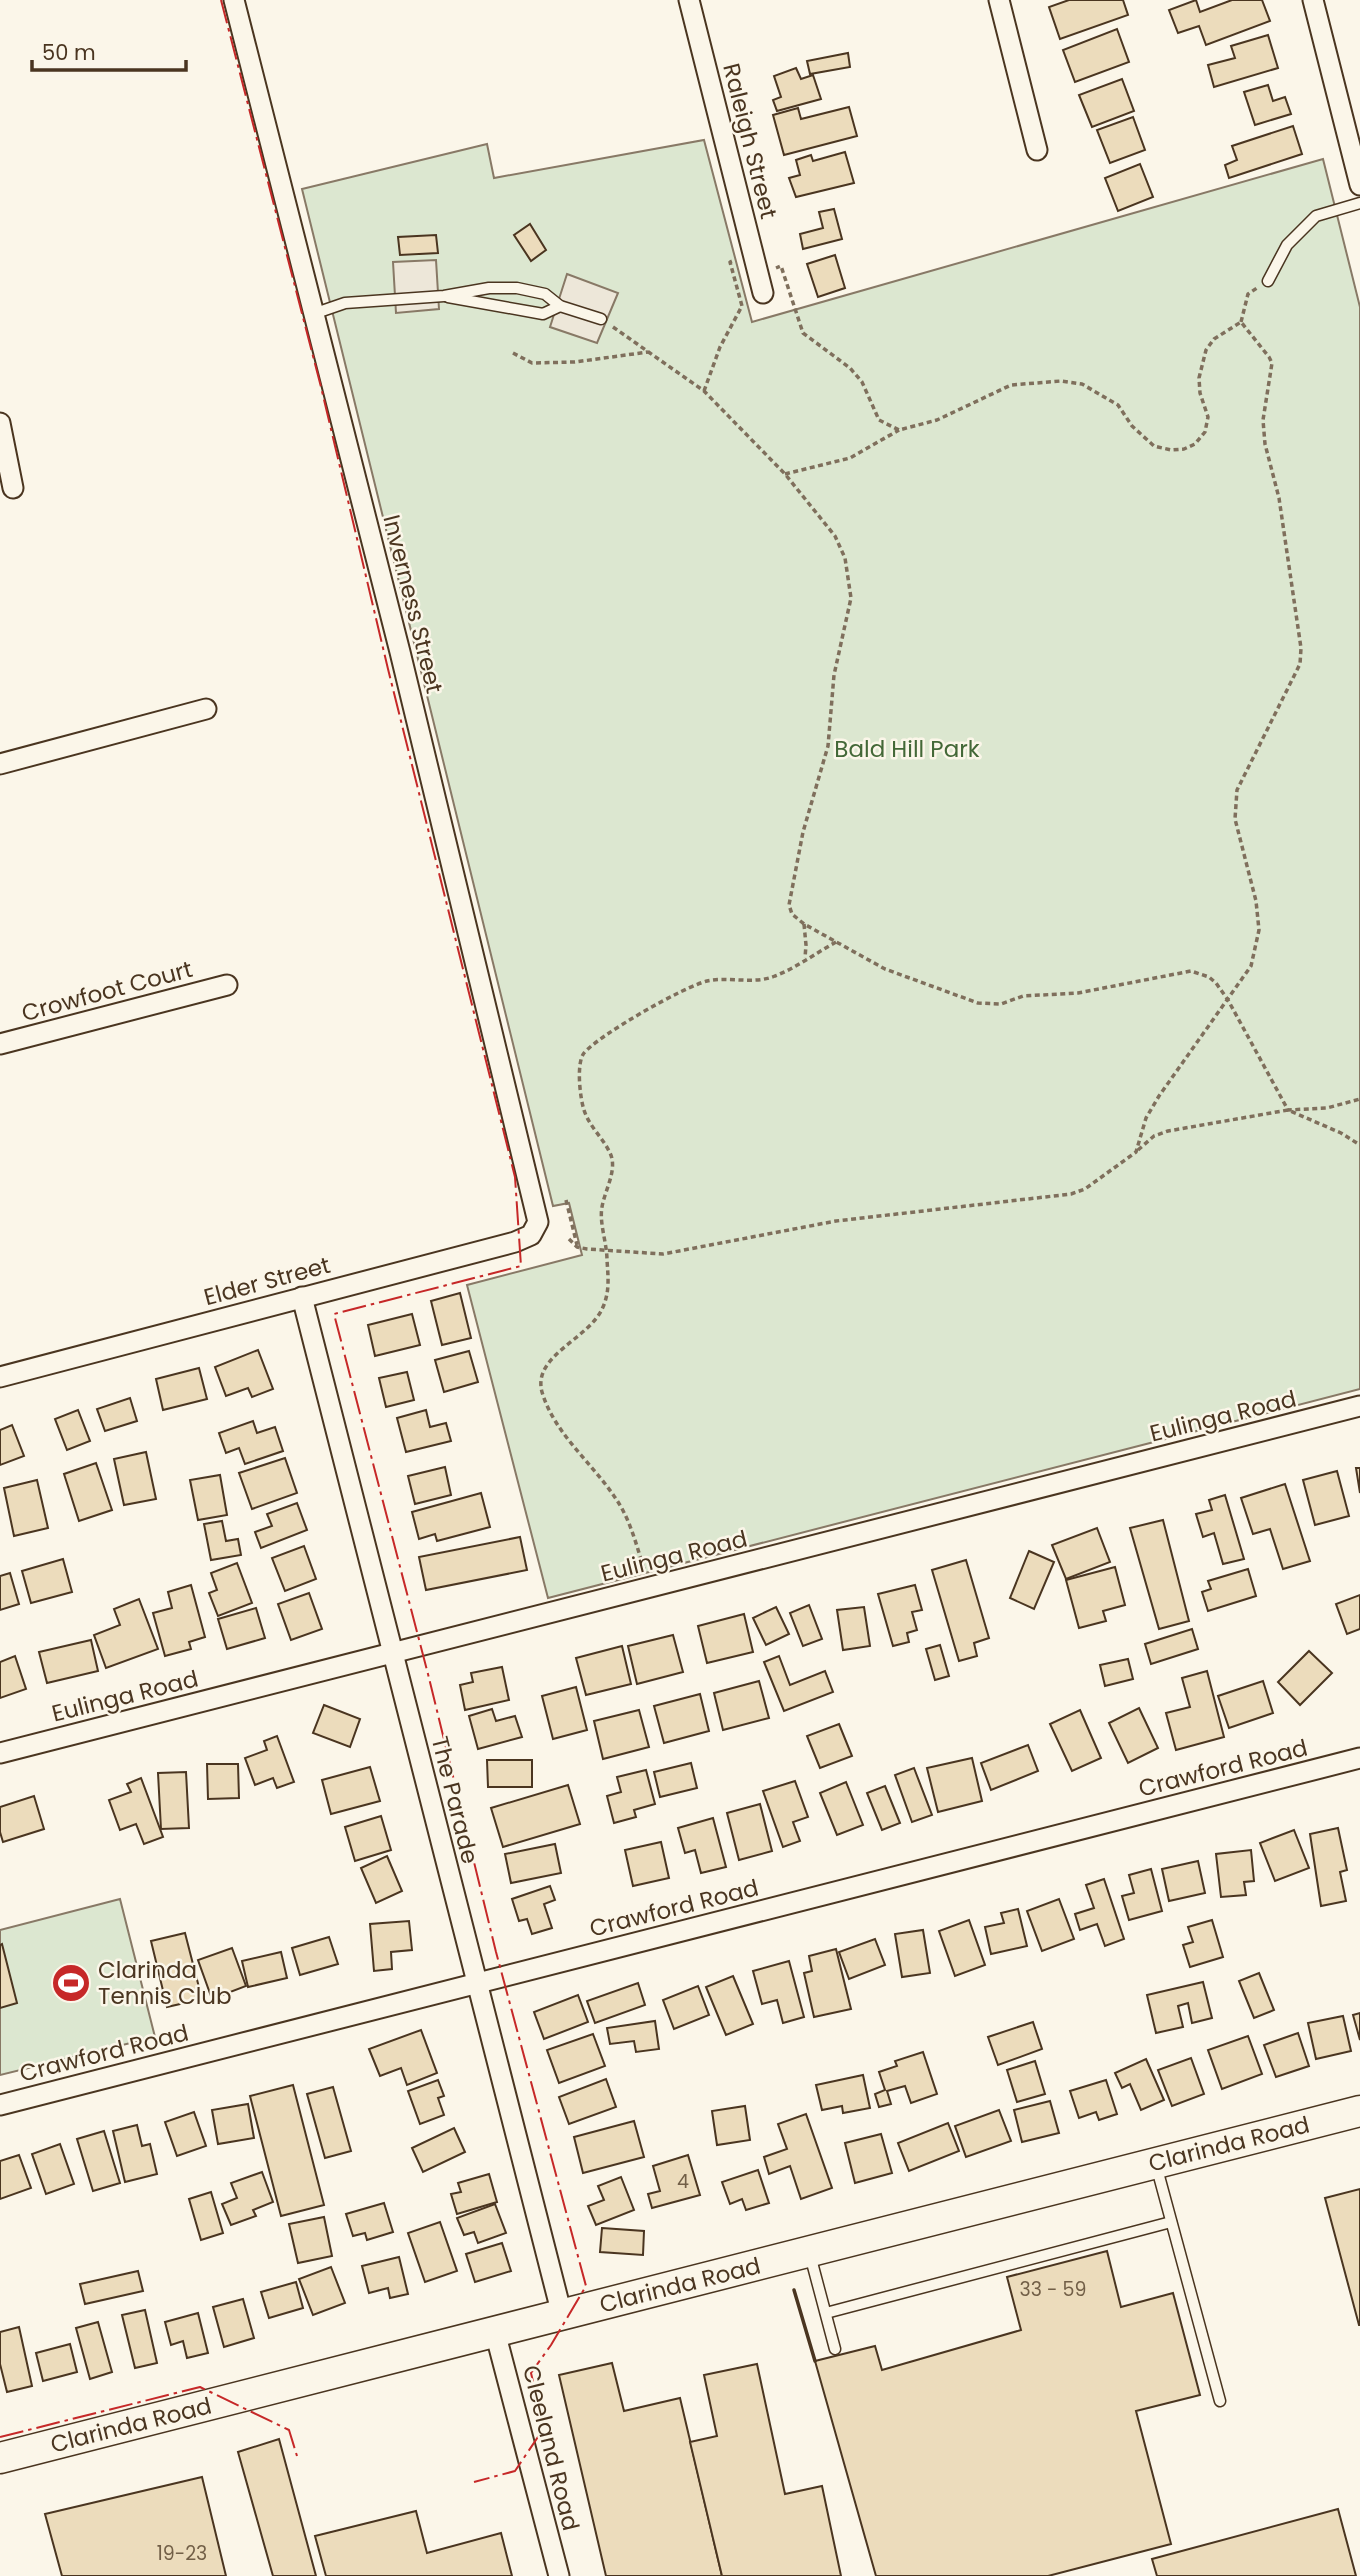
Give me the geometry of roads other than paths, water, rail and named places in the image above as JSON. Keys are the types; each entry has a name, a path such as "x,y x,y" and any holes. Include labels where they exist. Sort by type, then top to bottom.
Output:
{"main road":[{"name":"Clarinda Road","path":"0,2458 1360,2110"}],"street":[{"name":"Inverness Street","path":"234,0 316,313 538,1222"},
{"name":"Raleigh Street","path":"689,0 758,274"},
{"path":"999,0 1037,150"},
{"path":"1313,0 1360,185"},
{"path":"1,429 13,488"},
{"path":"0,764 206,709"},
{"name":"Crowfoot Court","path":"0,1044 227,985"},
{"name":"Elder Street","path":"0,1377 515,1242 531,1235 538,1222"},
{"name":"The Parade","path":"302,1297 562,2315"},
{"name":"Eulinga Road","path":"0,1753 1360,1406"},
{"name":"Crawford Road","path":"0,2105 1360,1758"},
{"name":"Cleeland Road","path":"495,2332 559,2576"}],"lane":[{"path":"1268,281 1287,245 1315,216 1360,202"},
{"path":"316,313 345,303 444,296 489,288 516,288 545,294 560,306 601,320"},
{"path":"444,296 543,314 560,306"},
{"path":"1155,2163 1220,2401"},
{"path":"826,2313 1171,2222"},
{"path":"809,2252 835,2349"}],"place":[{"name":"Clarinda Tennis Club","path":"71,1983"}],"park label":[{"name":"Bald Hill Park","path":"907,749"}]}
